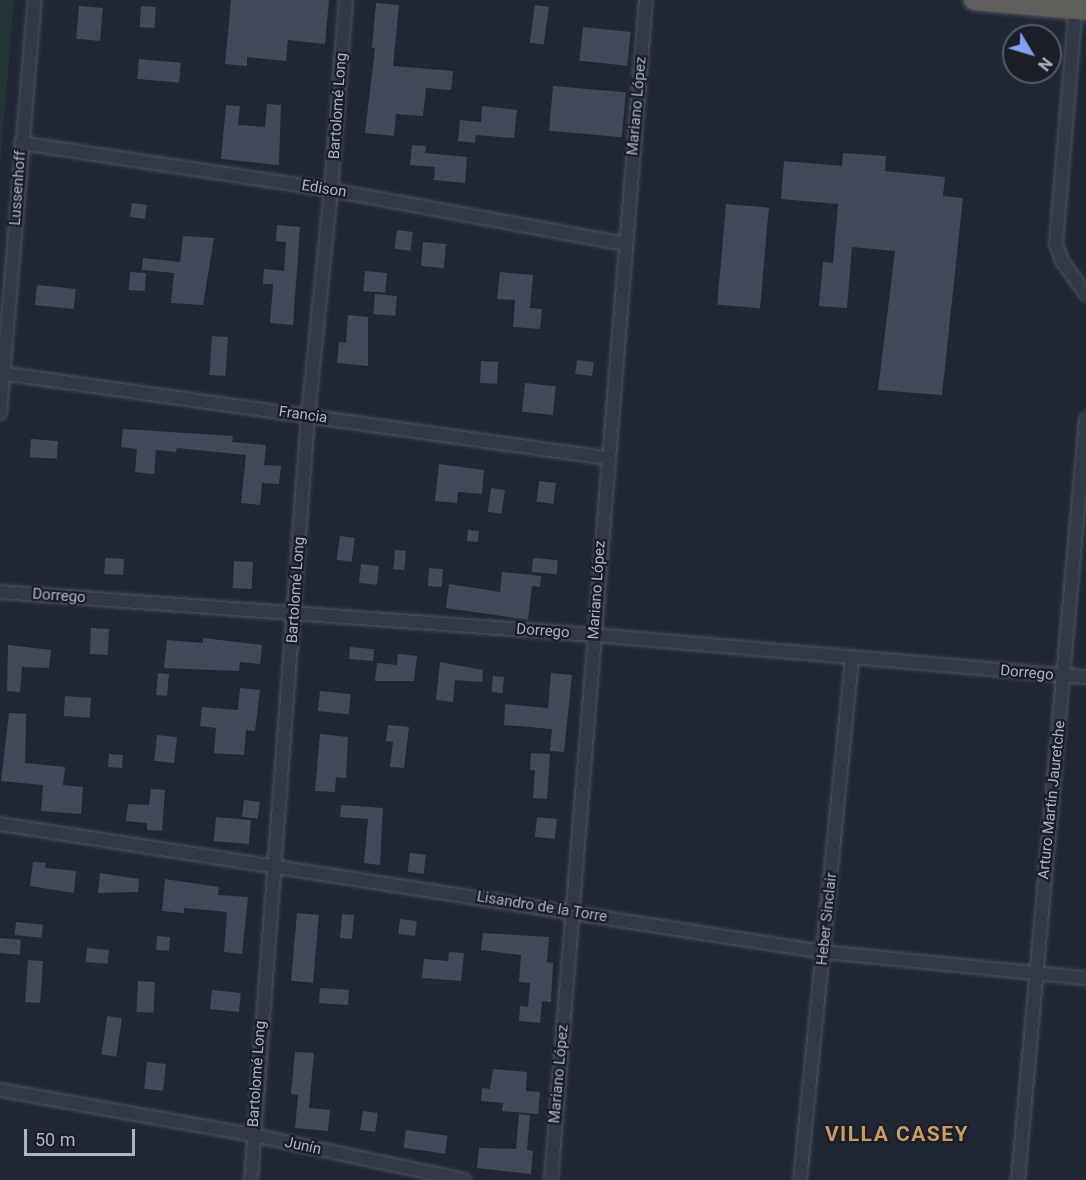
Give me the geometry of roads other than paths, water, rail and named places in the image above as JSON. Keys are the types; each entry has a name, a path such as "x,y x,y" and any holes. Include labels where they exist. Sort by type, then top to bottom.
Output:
{"highway":[{"path":"974,0 1079,6"}],"street":[{"name":"Lussenhoff","path":"0,413 21,143 35,0"},
{"name":"Bartolomé Long","path":"251,1180 308,416 331,190 346,0"},
{"name":"Mariano López","path":"551,1180 606,458 646,0"},
{"path":"1079,6 1056,243 1062,261 1086,294"},
{"name":"Edison","path":"21,143 331,190 626,244"},
{"name":"Francia","path":"2,373 606,458"},
{"name":"Arturo Martín Jauretche","path":"1018,1180 1086,420"},
{"name":"Dorrego","path":"0,592 594,635 852,659 1086,677"},
{"name":"Heber Sinclair","path":"800,1180 852,659"},
{"name":"Lisandro de la Torre","path":"0,824 274,864 824,952 1086,978"},
{"name":"Junín","path":"0,1090 253,1135 464,1180"}],"district":[{"name":"VILLA CASEY","path":"897,1134"}]}
